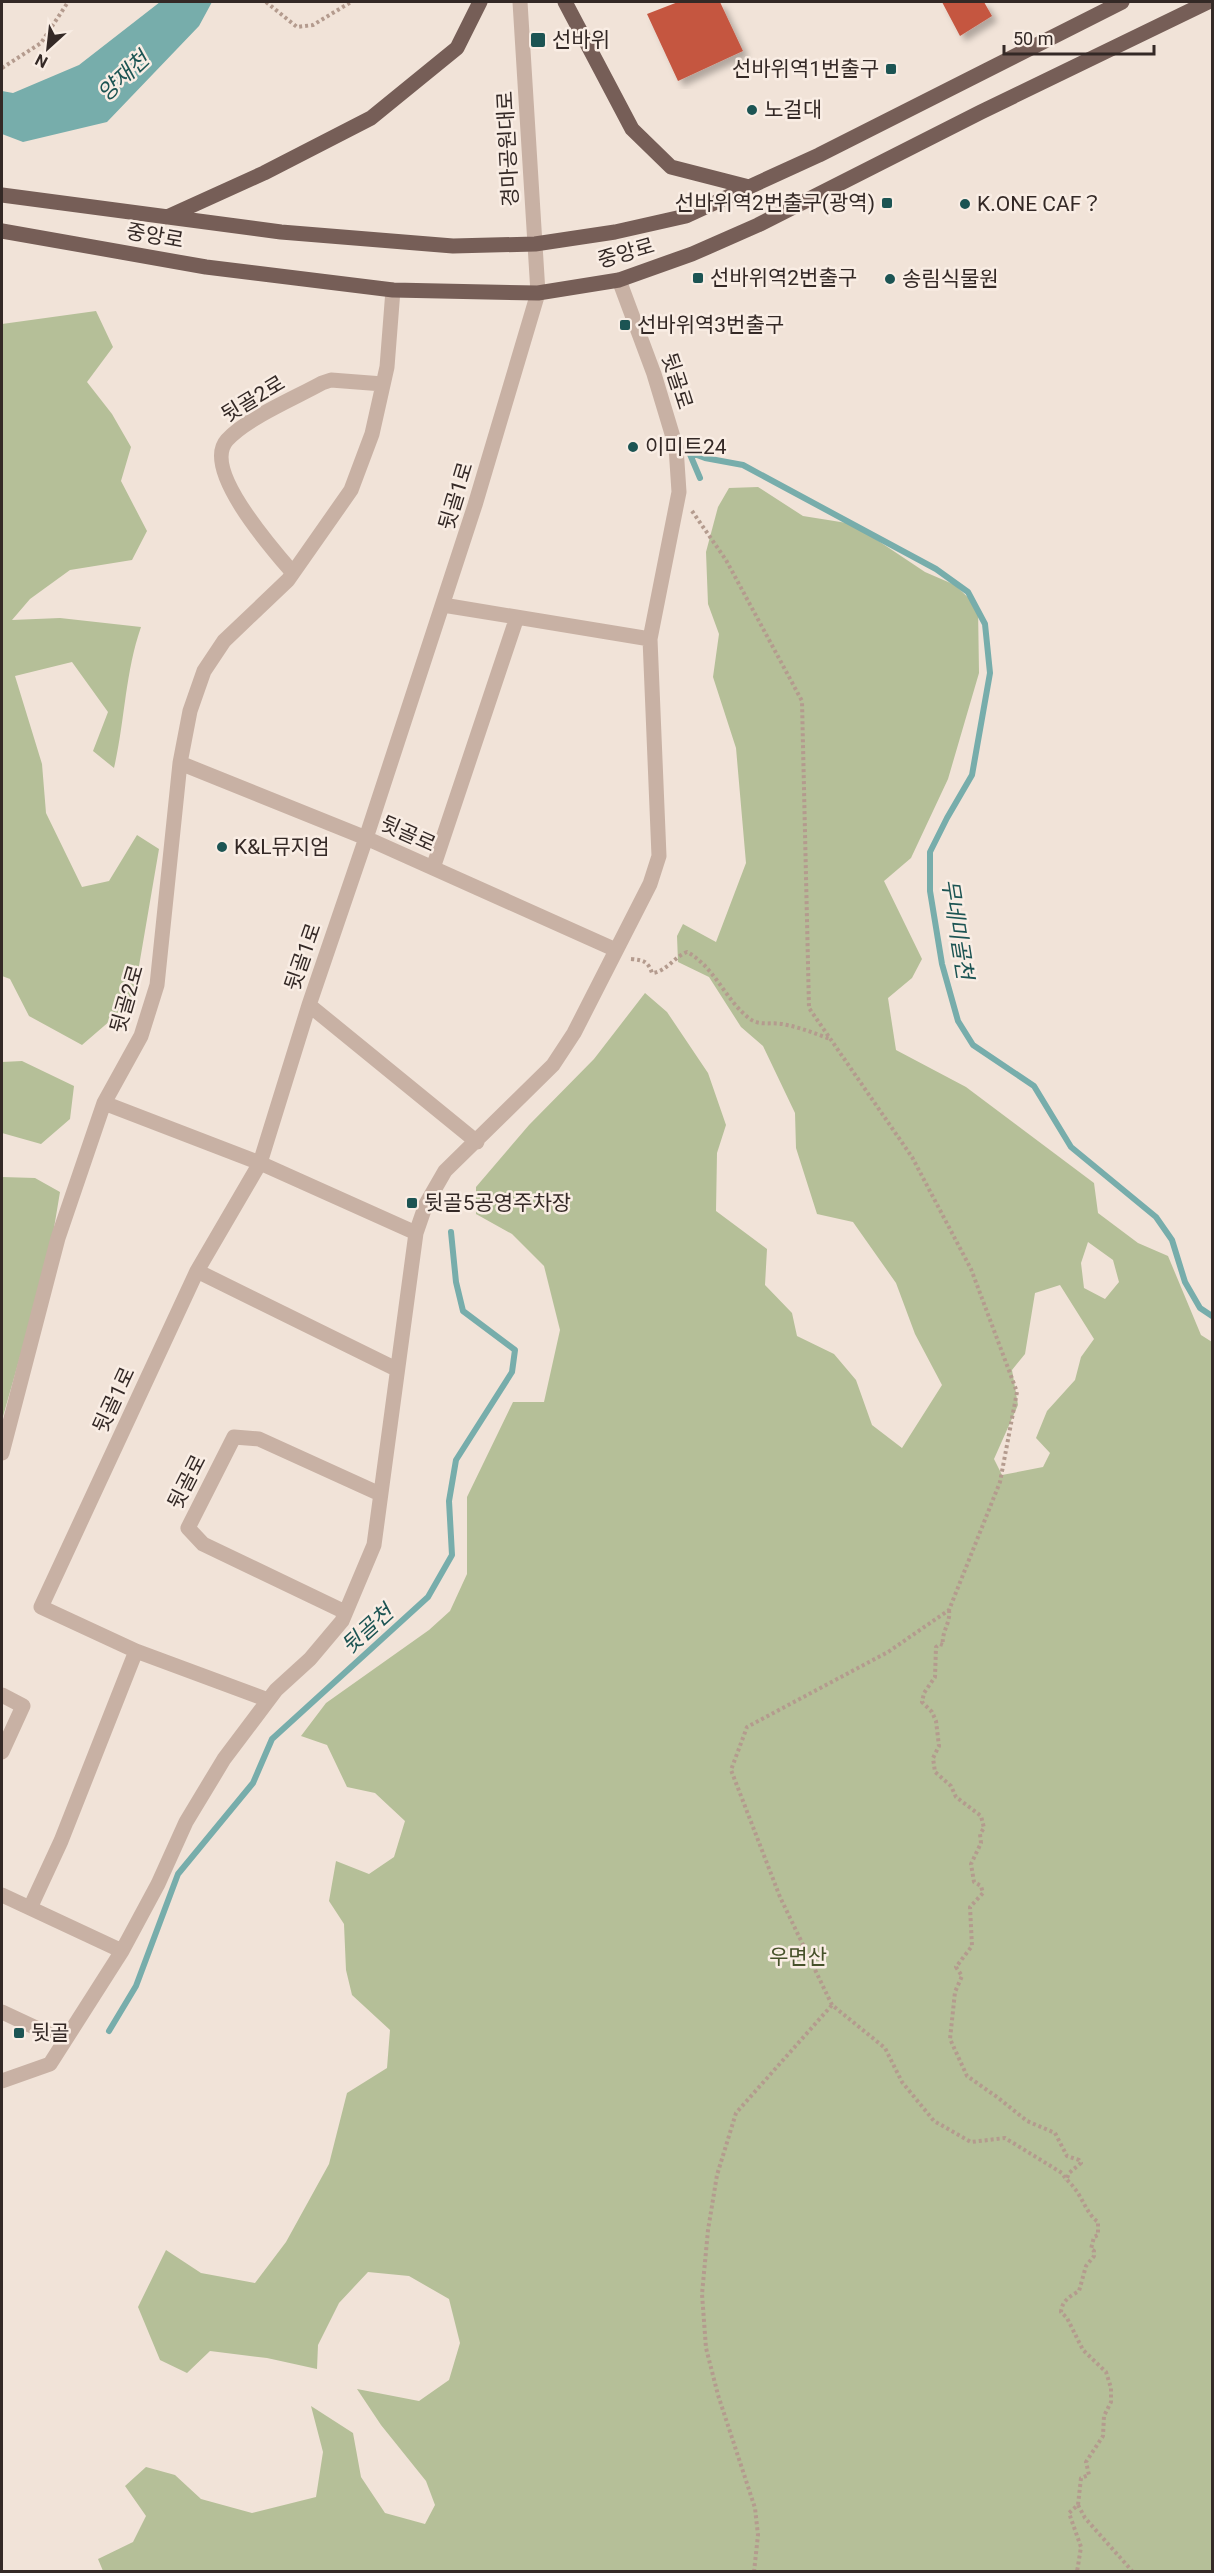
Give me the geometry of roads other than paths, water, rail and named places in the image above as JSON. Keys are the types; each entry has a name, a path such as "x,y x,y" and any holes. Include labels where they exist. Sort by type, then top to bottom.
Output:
{"main road":[{"path":"166,217 264,172 371,118 457,48 480,2"},
{"path":"565,2 632,129 671,167 749,187"},
{"name":"중앙로","path":"2,195 280,232 453,246 535,244 615,232 686,216 819,155 1122,2"},
{"name":"중앙로","path":"2,231 206,267 393,290 538,293 620,280 692,254 758,225 970,117 1209,2"}],"street":[{"name":"경마공원대로","path":"520,2 538,293"},
{"path":"1209,2 1212,7"},
{"name":"뒷골로","path":"2,2081 50,2064 122,1952 158,1884 186,1822 224,1759 276,1690 310,1659 342,1620 374,1545 416,1233 426,1204 445,1171 553,1065 574,1033 650,884 659,856 650,639 679,492 676,447 654,374 620,280"},
{"name":"뒷골2로","path":"2,1453 58,1238 104,1103 141,1036 157,985 180,763 190,711 204,671 224,641 293,573 351,490 372,434 387,367 393,290"},
{"name":"뒷골1로","path":"136,1651 41,1607 197,1271 260,1163 309,1005 475,505 538,293"},
{"name":"뒷골2로","path":"293,573 261,536 226,478 221,463 225,441 245,425 322,383 331,380 383,384"},
{"path":"443,604 650,639"},
{"path":"433,868 517,617"},
{"name":"뒷골로","path":"180,763 366,838 614,954"},
{"path":"309,1005 477,1142"},
{"path":"104,1103 260,1163 416,1233"},
{"path":"197,1271 396,1369"},
{"name":"뒷골로","path":"345,1612 203,1544 188,1528 234,1437 259,1439 380,1494"},
{"path":"30,1908 61,1841 136,1651 268,1701"},
{"path":"2,1695 23,1706 2,1752"},
{"path":"2,1895 122,1952"},
{"path":"2,2012 64,2041"}],"water":[{"name":"양재천","path":"160,2 212,2 199,26 107,122 23,142 2,134 2,91 13,93 79,65"}],"waterway":[{"name":"무네미골천","path":"689,452 705,458 743,465 936,569 968,592 985,624 990,673 972,775 930,852 930,891 942,964 958,1021 973,1045 1034,1086 1071,1147 1156,1217 1172,1240 1185,1282 1200,1308 1212,1316"},
{"name":"뒷골천","path":"689,452 700,478"},
{"name":"뒷골천","path":"109,2031 136,1986 178,1874 253,1783 272,1739 428,1597 452,1555 449,1501 456,1460 512,1372 515,1350 463,1311 456,1282 451,1232"}],"place":[{"name":"선바위","path":"538,40"},
{"name":"선바위역1번출구","path":"891,69"},
{"name":"노걸대","path":"752,110"},
{"name":"선바위역2번출구(광역)","path":"887,203"},
{"name":"K.ONE CAF？","path":"965,204"},
{"name":"선바위역2번출구","path":"698,278"},
{"name":"송림식물원","path":"890,279"},
{"name":"선바위역3번출구","path":"625,325"},
{"name":"이미트24","path":"633,447"},
{"name":"K&L뮤지엄","path":"222,847"},
{"name":"뒷골5공영주차장","path":"412,1203"},
{"name":"뒷골","path":"19,2033"}],"park label":[{"name":"우면산","path":"798,1957"}]}
